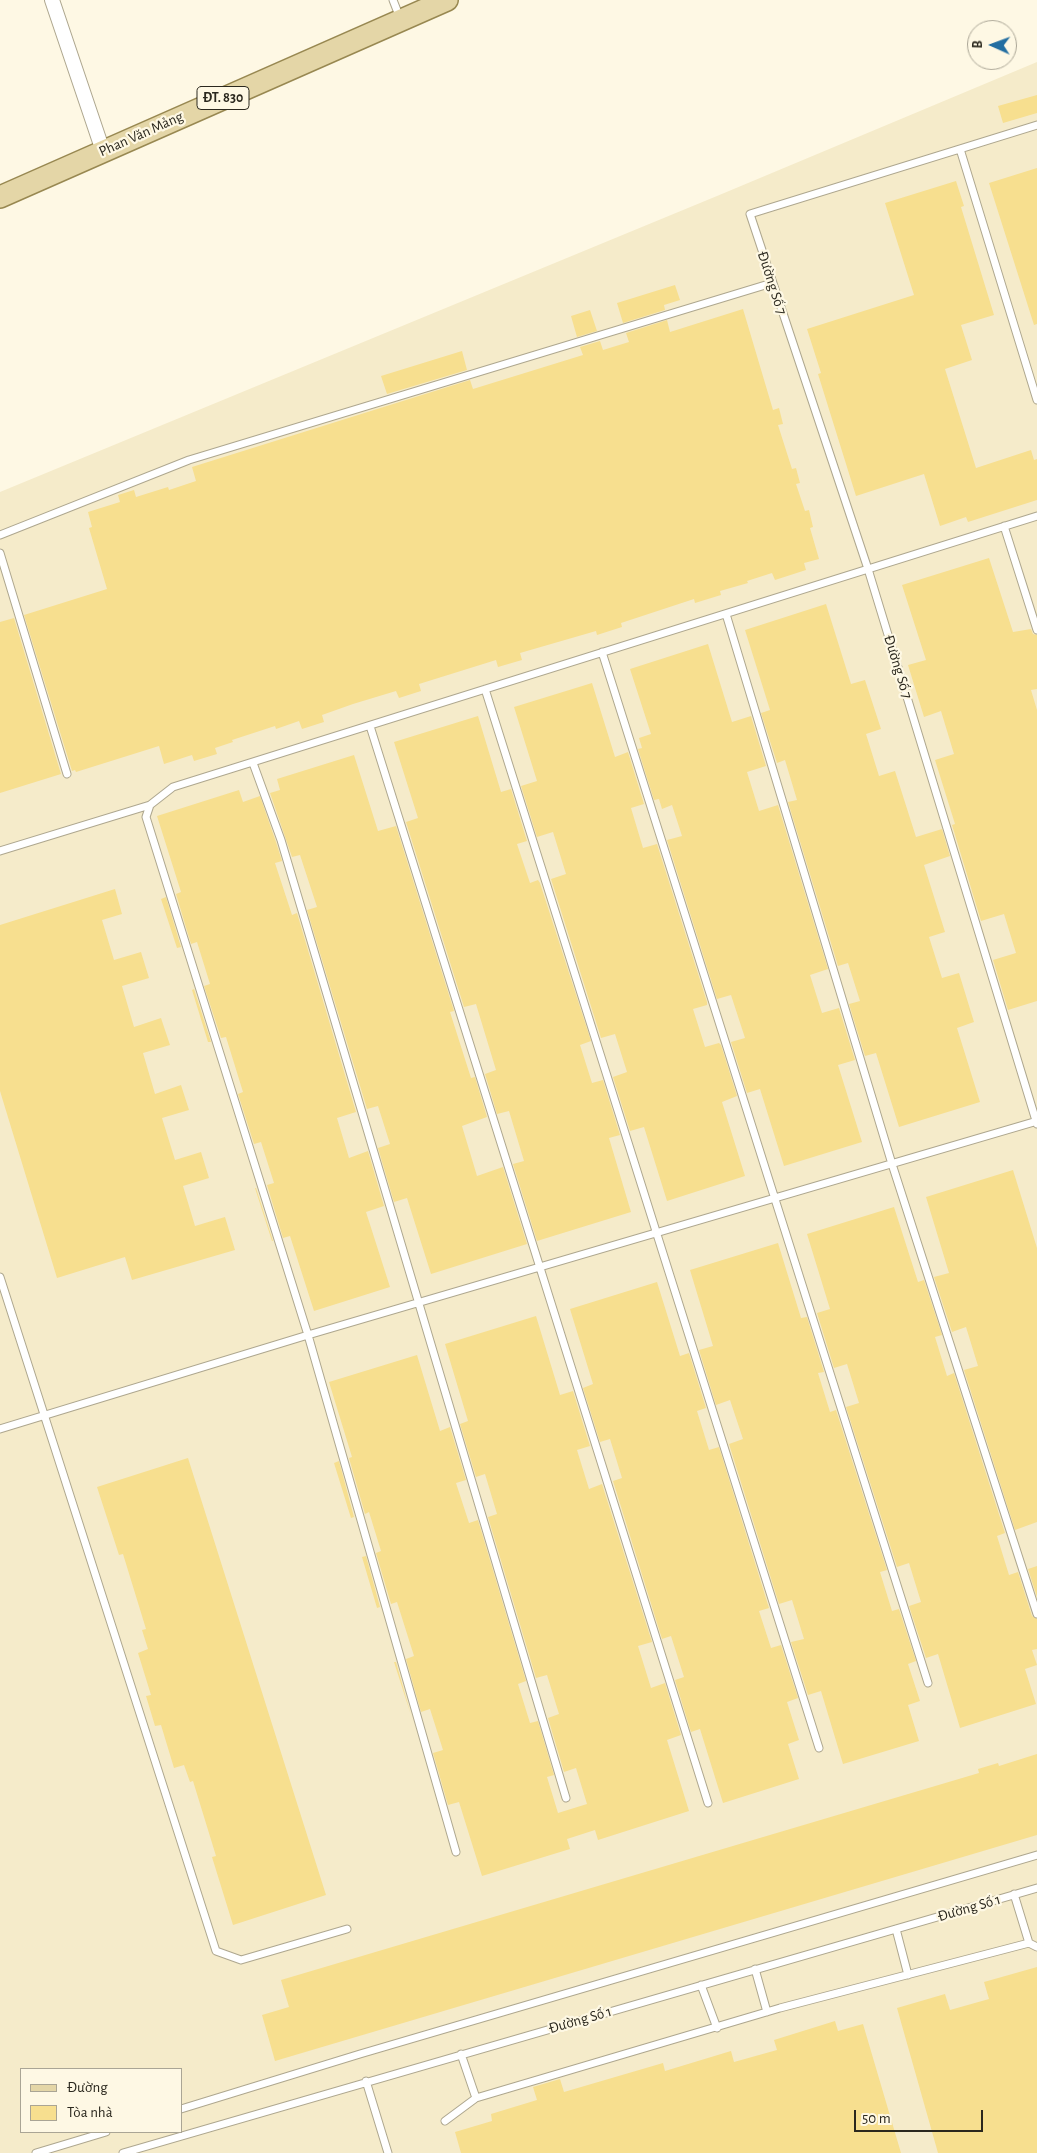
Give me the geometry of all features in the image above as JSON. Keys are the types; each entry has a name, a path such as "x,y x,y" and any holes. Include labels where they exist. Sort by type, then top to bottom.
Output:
{"main road":[{"name":"Phan Văn Mảng","path":"0,197 447,0"}],"street":[{"path":"52,0 103,151"}],"lane":[{"path":"393,0 401,20"},
{"path":"1037,125 960,149 1037,400"},
{"name":"Đường Số 7","path":"960,149 750,214 868,569 1037,1122"},
{"path":"0,535 189,460 772,283"},
{"path":"0,852 150,805 173,787 1037,516"},
{"path":"1004,526 1037,630"},
{"path":"0,553 67,774"},
{"path":"726,614 892,1164 1037,1614"},
{"path":"602,652 928,1683"},
{"path":"485,689 819,1748"},
{"path":"370,726 708,1803"},
{"path":"253,763 281,840 566,1798"},
{"path":"150,805 146,817 308,1335 456,1852"},
{"path":"0,1429 308,1335 1037,1122"},
{"path":"0,1277 216,1951 241,1960 347,1928"},
{"name":"Đường Số 1","path":"182,2108 1037,1855"},
{"name":"Đường Số 1","path":"122,2153 1037,1888"},
{"path":"1014,1894 1028,1943"},
{"path":"896,1929 908,1975"},
{"path":"445,2121 476,2098 767,2012 1028,1943 1037,1946"},
{"path":"755,1969 767,2012"},
{"path":"701,1985 717,2028"},
{"path":"461,2054 476,2098"},
{"path":"366,2081 388,2153"},
{"path":"36,2153 103,2133"}],"shaded area":[{"path":"1037,62 1037,2153 0,2153 0,492"}],"building":[{"path":"1037,95 1037,113 1003,123 998,106"},
{"path":"1037,168 1037,324 1034,325 989,183"},
{"path":"956,181 964,206 961,207 994,315 961,325 972,360 945,369 976,468 1031,450 1034,460 1037,459 1037,500 968,522 966,517 940,526 924,474 856,496 818,374 821,373 807,329 914,295 885,203"},
{"path":"675,285 680,300 664,305 665,310 623,323 617,303"},
{"path":"743,309 773,410 779,408 783,424 778,425 792,469 796,468 800,483 796,484 805,511 809,510 813,527 810,528 819,559 804,563 806,570 775,580 772,573 747,581 748,583 720,591 721,595 695,603 694,599 621,623 622,627 597,635 596,631 520,653 522,660 498,667 496,660 419,684 421,691 399,698 396,691 353,704 322,715 324,722 302,729 299,721 276,729 275,726 232,740 233,742 215,748 217,754 194,761 192,755 164,764 159,746 76,772 75,770 72,771 24,615 107,589 89,528 92,527 88,512 120,502 118,495 134,490 136,497 168,487 169,490 196,481 192,467 470,380 473,389 583,355 580,347 600,341 603,350 629,342 626,333 667,320 670,332"},
{"path":"590,310 597,331 577,337 571,316"},
{"path":"462,351 467,370 387,394 381,376"},
{"path":"989,558 1013,632 1031,629 1033,634 1037,635 1037,689 1031,690 1037,710 1037,1001 1008,1010 993,960 1016,953 1004,914 981,921 952,825 955,824 935,760 954,754 941,711 924,717 908,665 926,660 902,585"},
{"path":"826,604 851,684 865,680 881,729 866,734 879,776 895,771 916,837 942,829 950,856 924,865 945,932 929,937 942,978 959,973 974,1022 957,1028 980,1102 899,1127 876,1053 865,1056 849,1004 860,1001 848,963 838,966 788,802 797,800 785,760 777,763 761,713 770,710 745,630"},
{"path":"14,618 61,774 0,793 0,622"},
{"path":"708,644 732,722 751,716 766,766 747,772 759,811 778,805 828,969 810,975 822,1013 839,1008 855,1060 838,1065 862,1142 784,1166 760,1089 747,1093 731,1042 745,1038 731,995 717,999 667,840 682,836 672,805 662,809 659,799 654,800 638,749 642,748 639,738 651,734 630,669"},
{"path":"592,683 615,757 628,752 644,804 631,808 643,848 657,844 707,1002 707,1005 693,1009 705,1047 719,1043 721,1045 737,1096 722,1102 745,1176 667,1201 644,1127 630,1131 613,1077 627,1072 615,1034 601,1038 551,879 566,874 553,832 537,837 521,786 537,781 514,707"},
{"path":"478,716 501,792 511,789 527,841 517,844 530,883 538,880 540,883 591,1041 580,1045 592,1083 603,1080 620,1135 609,1138 631,1212 537,1241 513,1164 524,1161 509,1111 497,1114 485,1074 496,1070 476,1004 464,1007 406,822 418,818 394,742"},
{"path":"354,755 378,831 396,826 454,1011 450,1012 471,1078 475,1077 487,1117 462,1126 477,1176 503,1167 527,1244 431,1274 407,1198 394,1202 378,1148 390,1144 378,1106 367,1109 307,910 317,907 300,855 292,857 270,793 280,790 277,779"},
{"path":"239,790 243,802 260,796 282,861 275,863 292,915 297,913 356,1112 337,1118 349,1158 368,1151 384,1206 366,1212 390,1287 314,1311 290,1236 283,1238 267,1185 274,1183 261,1142 254,1144 238,1094 243,1092 226,1037 221,1038 204,986 210,984 197,942 191,944 176,894 181,892 157,816"},
{"path":"115,889 122,914 102,920 114,960 141,952 149,978 122,986 134,1027 161,1018 170,1045 143,1053 155,1094 181,1085 189,1110 162,1118 175,1160 201,1152 209,1178 183,1186 195,1226 225,1217 235,1250 132,1280 125,1257 57,1278 0,1091 0,925"},
{"path":"166,897 181,947 177,948 161,899"},
{"path":"194,989 211,1042 208,1042 192,990"},
{"path":"1013,1170 1037,1248 1037,1522 1015,1530 964,1370 978,1366 966,1327 952,1332 934,1277 949,1273 926,1197"},
{"path":"256,1188 273,1241 272,1241"},
{"path":"894,1207 918,1282 924,1280 942,1335 935,1337 947,1376 954,1373 1005,1533 997,1536 1009,1575 1018,1572 1032,1616 1037,1619 1037,1649 1032,1650 1037,1665 1025,1669 1036,1704 960,1728 938,1654 926,1658 909,1606 921,1602 909,1563 897,1567 846,1407 859,1403 847,1364 834,1368 817,1313 830,1309 807,1234"},
{"path":"778,1243 801,1318 807,1317 824,1372 818,1373 830,1412 836,1410 887,1570 880,1572 892,1611 899,1609 916,1661 908,1664 920,1701 908,1705 919,1741 843,1764 821,1691 808,1695 791,1642 804,1639 792,1600 779,1604 729,1444 743,1439 730,1400 716,1405 699,1350 713,1346 690,1270"},
{"path":"657,1282 680,1356 689,1353 706,1408 697,1411 709,1450 719,1447 769,1608 759,1611 771,1648 781,1645 798,1698 787,1702 799,1740 788,1744 799,1779 723,1803 700,1729 691,1732 675,1680 684,1677 671,1636 662,1639 613,1481 622,1478 610,1439 600,1442 583,1388 593,1384 570,1309"},
{"path":"536,1316 560,1395 573,1391 590,1446 577,1450 589,1489 602,1484 652,1642 638,1646 651,1688 665,1683 681,1735 667,1740 689,1811 598,1840 595,1830 567,1839 570,1849 482,1876 459,1802 448,1805 433,1753 443,1750 430,1709 421,1712 406,1659 414,1656 397,1602 391,1604 376,1553 381,1551 369,1512 365,1514 349,1458 352,1457 329,1382 417,1355 440,1431 450,1427 466,1480 456,1483 469,1523 478,1520 526,1681 518,1684 530,1723 538,1721 554,1775 547,1777 558,1813 587,1804 576,1768 564,1772 548,1718 559,1714 547,1675 536,1678 488,1517 497,1514 485,1474 476,1477 460,1424 468,1421 445,1344"},
{"path":"188,1458 326,1895 233,1925 212,1857 216,1856 193,1781 190,1782 184,1765 174,1768 161,1725 155,1726 146,1696 151,1695 138,1653 148,1649 142,1630 146,1629 123,1554 119,1555 97,1487"},
{"path":"339,1461 354,1517 351,1518 334,1463"},
{"path":"366,1556 380,1607 377,1608 362,1557"},
{"path":"1037,1566 1037,1597 1028,1569"},
{"path":"394,1662 396,1662 411,1715"},
{"path":"1037,1754 1037,1835 275,2061 262,2015 289,2007 281,1980 979,1773 978,1769 998,1763 999,1766"},
{"path":"1037,1967 1037,2153 938,2153 897,2008 945,1994 950,2010 989,1999 984,1982"},
{"path":"835,2021 838,2031 863,2024 901,2153 461,2153 455,2132 492,2121 491,2114 537,2100 533,2087 560,2079 564,2092 663,2063 665,2071 731,2051 734,2062 777,2050 774,2040"}]}
